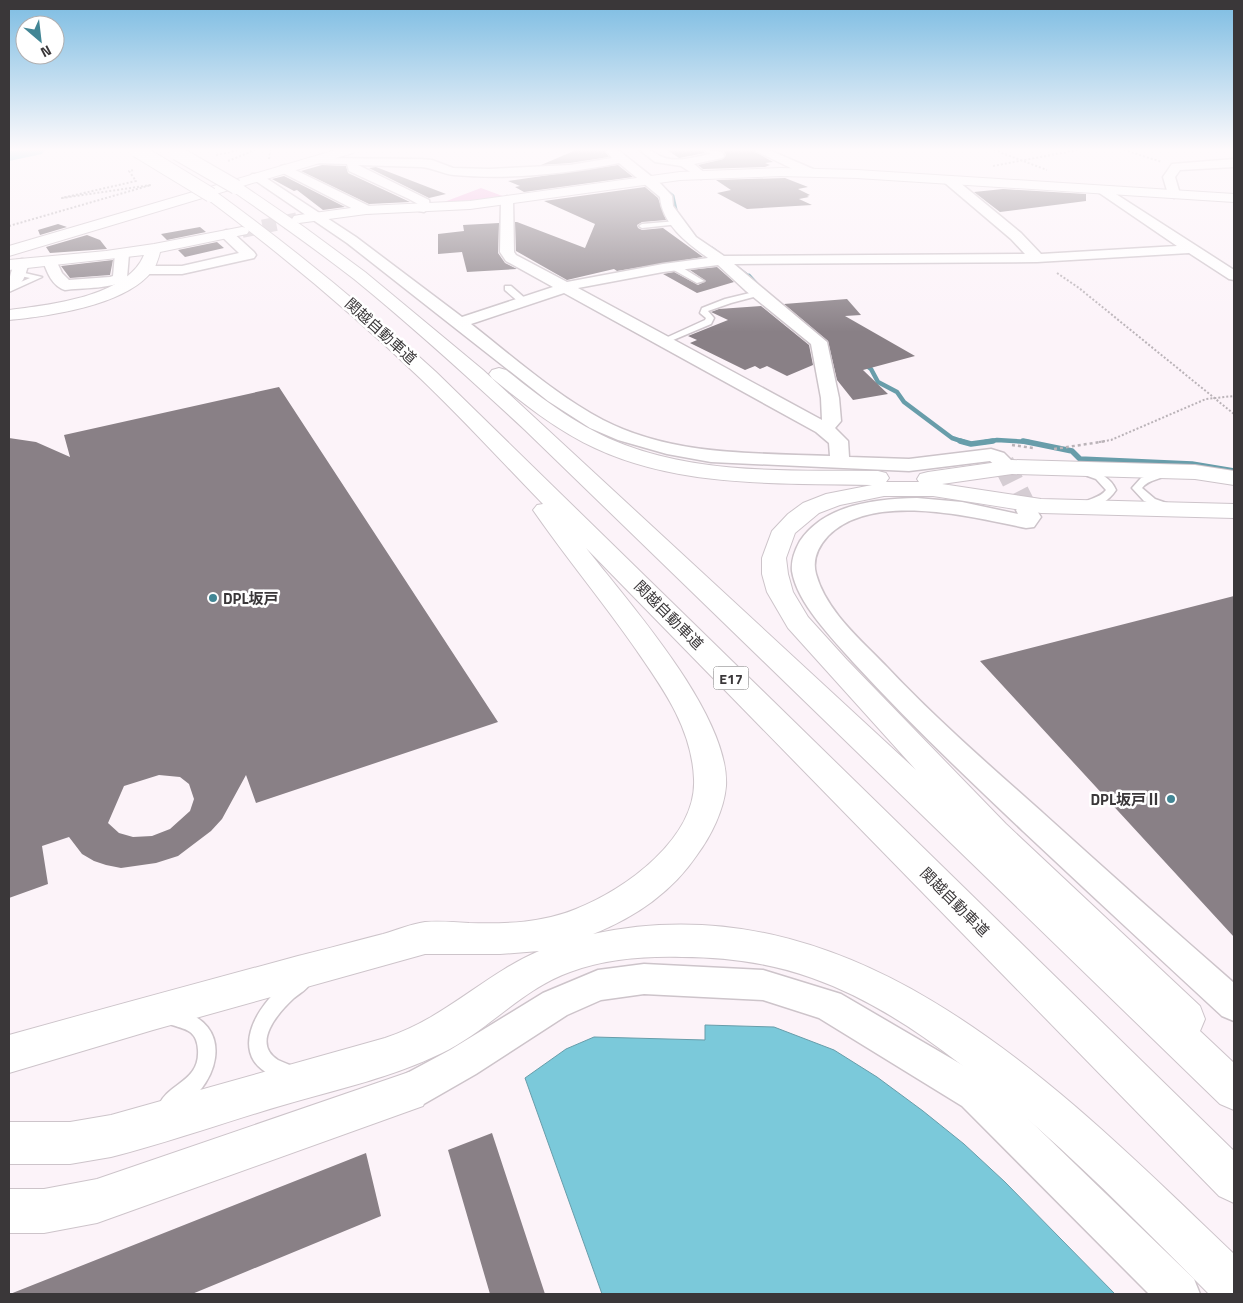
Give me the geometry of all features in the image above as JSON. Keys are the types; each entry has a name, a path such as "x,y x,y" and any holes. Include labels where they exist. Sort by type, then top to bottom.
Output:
{"main road":[{"path":"9,251 150,211"},
{"name":"関越自動車道","path":"250,211 264,233 332,287 384,333 475,420 1234,1181"},
{"name":"関越自動車道","path":"270,211 310,237 441,343 673,558 1234,1090"},
{"path":"300,219 359,211"},
{"path":"17,267 50,261 154,249 242,231"},
{"path":"9,315 69,305 95,298 125,284 144,270 152,257 154,249"},
{"path":"371,285 390,293 426,318 526,396 566,423 609,446 645,458 702,470 732,473 918,479 952,477 1012,467 1194,472 1234,478"},
{"path":"9,1054 153,1012 426,938 502,939 542,935 575,926 618,906 645,888 668,868 687,847 698,828 710,786 708,760 697,727 682,695 629,618 582,562 523,481 475,420"},
{"path":"1234,511 1019,504 933,489 884,490 834,499 811,508 784,531 774,558 775,574 780,592 797,622 908,744 994,833 1234,1065"},
{"path":"9,1143 76,1143 116,1136 364,1064 428,1041 460,1024 523,977 579,953 640,942 693,940 740,944 792,954 839,970 885,992 941,1025 999,1068 1084,1140 1234,1286"},
{"path":"9,1211 44,1211 97,1201 409,1092"}],"street":[{"path":"310,211 574,410 612,432 651,444 702,456 756,461 909,465 991,455 997,457 1002,462"},
{"path":"507,211 507,252 511,258 823,428 838,441 840,454 838,463"},
{"path":"670,211 691,240 726,260 758,293 819,342 830,398 832,421 823,428"},
{"path":"986,211 1016,236 1037,258"},
{"path":"1133,211 1234,276"},
{"path":"144,270 182,270 249,255 226,234"},
{"path":"459,323 590,281 675,266 726,260 1037,258 1191,249"},
{"path":"50,261 55,274 65,285 113,281 120,278 122,254"},
{"path":"9,284 15,282 17,267"},
{"path":"1027,510 1030,517 1026,522 952,506 900,505 853,512 832,521 817,533 808,546 804,560 804,573 811,590 833,623 902,700 983,777 1234,1005"},
{"path":"409,1092 464,1062 555,1004 598,985 644,979 764,985 829,1005 975,1093 1179,1294"}],"lane":[{"path":"642,226 677,223"},
{"path":"675,266 700,281"},
{"path":"9,290 38,277 17,267"},
{"path":"508,288 524,302"},
{"path":"663,341 708,322 710,318 704,312 705,310 728,301 758,293"},
{"path":"1070,468 1093,474 1104,480 1111,490 1099,502 1076,507"},
{"path":"1173,472 1146,479 1139,483 1137,488 1140,494 1148,499 1176,509"},
{"path":"307,1079 274,1069 260,1056 257,1043 262,1021 276,1003 296,985 330,963"},
{"path":"116,1136 187,1092 202,1073 208,1055 205,1036 190,1021 153,1012"}],"path":[{"path":"9,226 59,211"},
{"path":"1037,258 1078,288 1234,414"},
{"path":"1053,449 1111,440 1214,397 1234,396"}],"water":[{"path":"705,1025 774,1027 834,1050 877,1077 964,1144 1005,1182 1115,1294 602,1294 525,1078 566,1049 594,1037 705,1040"}],"building":[{"path":"566,211 663,211 666,220 642,222 637,225 638,228 642,230 663,228 703,257 617,271 614,269 567,280 516,251 515,222 585,248 595,224"},
{"path":"499,223 498,253 505,263 517,269 467,272 462,252 438,254 438,234 464,231 463,225"},
{"path":"58,224 67,227 40,235 38,230"},
{"path":"200,227 206,232 167,240 161,234"},
{"path":"87,235 100,240 107,249 50,253 46,247"},
{"path":"217,242 224,248 185,257 178,250"},
{"path":"113,260 110,275 70,278 61,266"},
{"path":"717,267 734,282 697,293 663,274 674,272 698,285 706,281 690,270"},
{"path":"847,299 861,315 845,316 915,356 863,370 888,394 853,400 837,380 828,341 784,304"},
{"path":"761,306 809,345 813,365 787,376 767,366 760,369 755,366 745,370 690,343 697,340 688,336 728,320 711,312 719,309"},
{"name":"DPL坂戸","path":"279,387 498,722 256,803 246,775 222,819 211,831 178,856 156,863 121,868 106,865 82,854 69,837 42,846 48,884 9,898 9,438 36,442 70,457 64,435","holes":["159,775 180,777 189,784 194,799 190,811 170,829 152,836 133,837 119,833 108,823 124,786"]},
{"name":"DPL坂戸Ⅱ","path":"1234,596 1234,937 980,661"},
{"path":"492,1133 545,1294 490,1294 448,1150"},
{"path":"366,1153 381,1216 192,1294 10,1294"}],"waterway":[{"path":"676,211 680,217"},
{"path":"712,248 750,277"},
{"path":"750,277 758,286"},
{"path":"864,364 871,369 878,382 897,392 904,402 952,438 964,442"},
{"path":"985,442 997,440 1027,442"},
{"path":"960,441 971,444 993,441"},
{"path":"1023,441 1027,442"},
{"path":"1027,442 1072,451 1080,459 1192,464 1234,471"}],"tunnel":[{"path":"242,231 299,219"},
{"path":"1003,462 1027,510"}],"place":[{"name":"DPL坂戸","path":"213,598"},
{"name":"DPL坂戸Ⅱ","path":"1171,799"}]}
